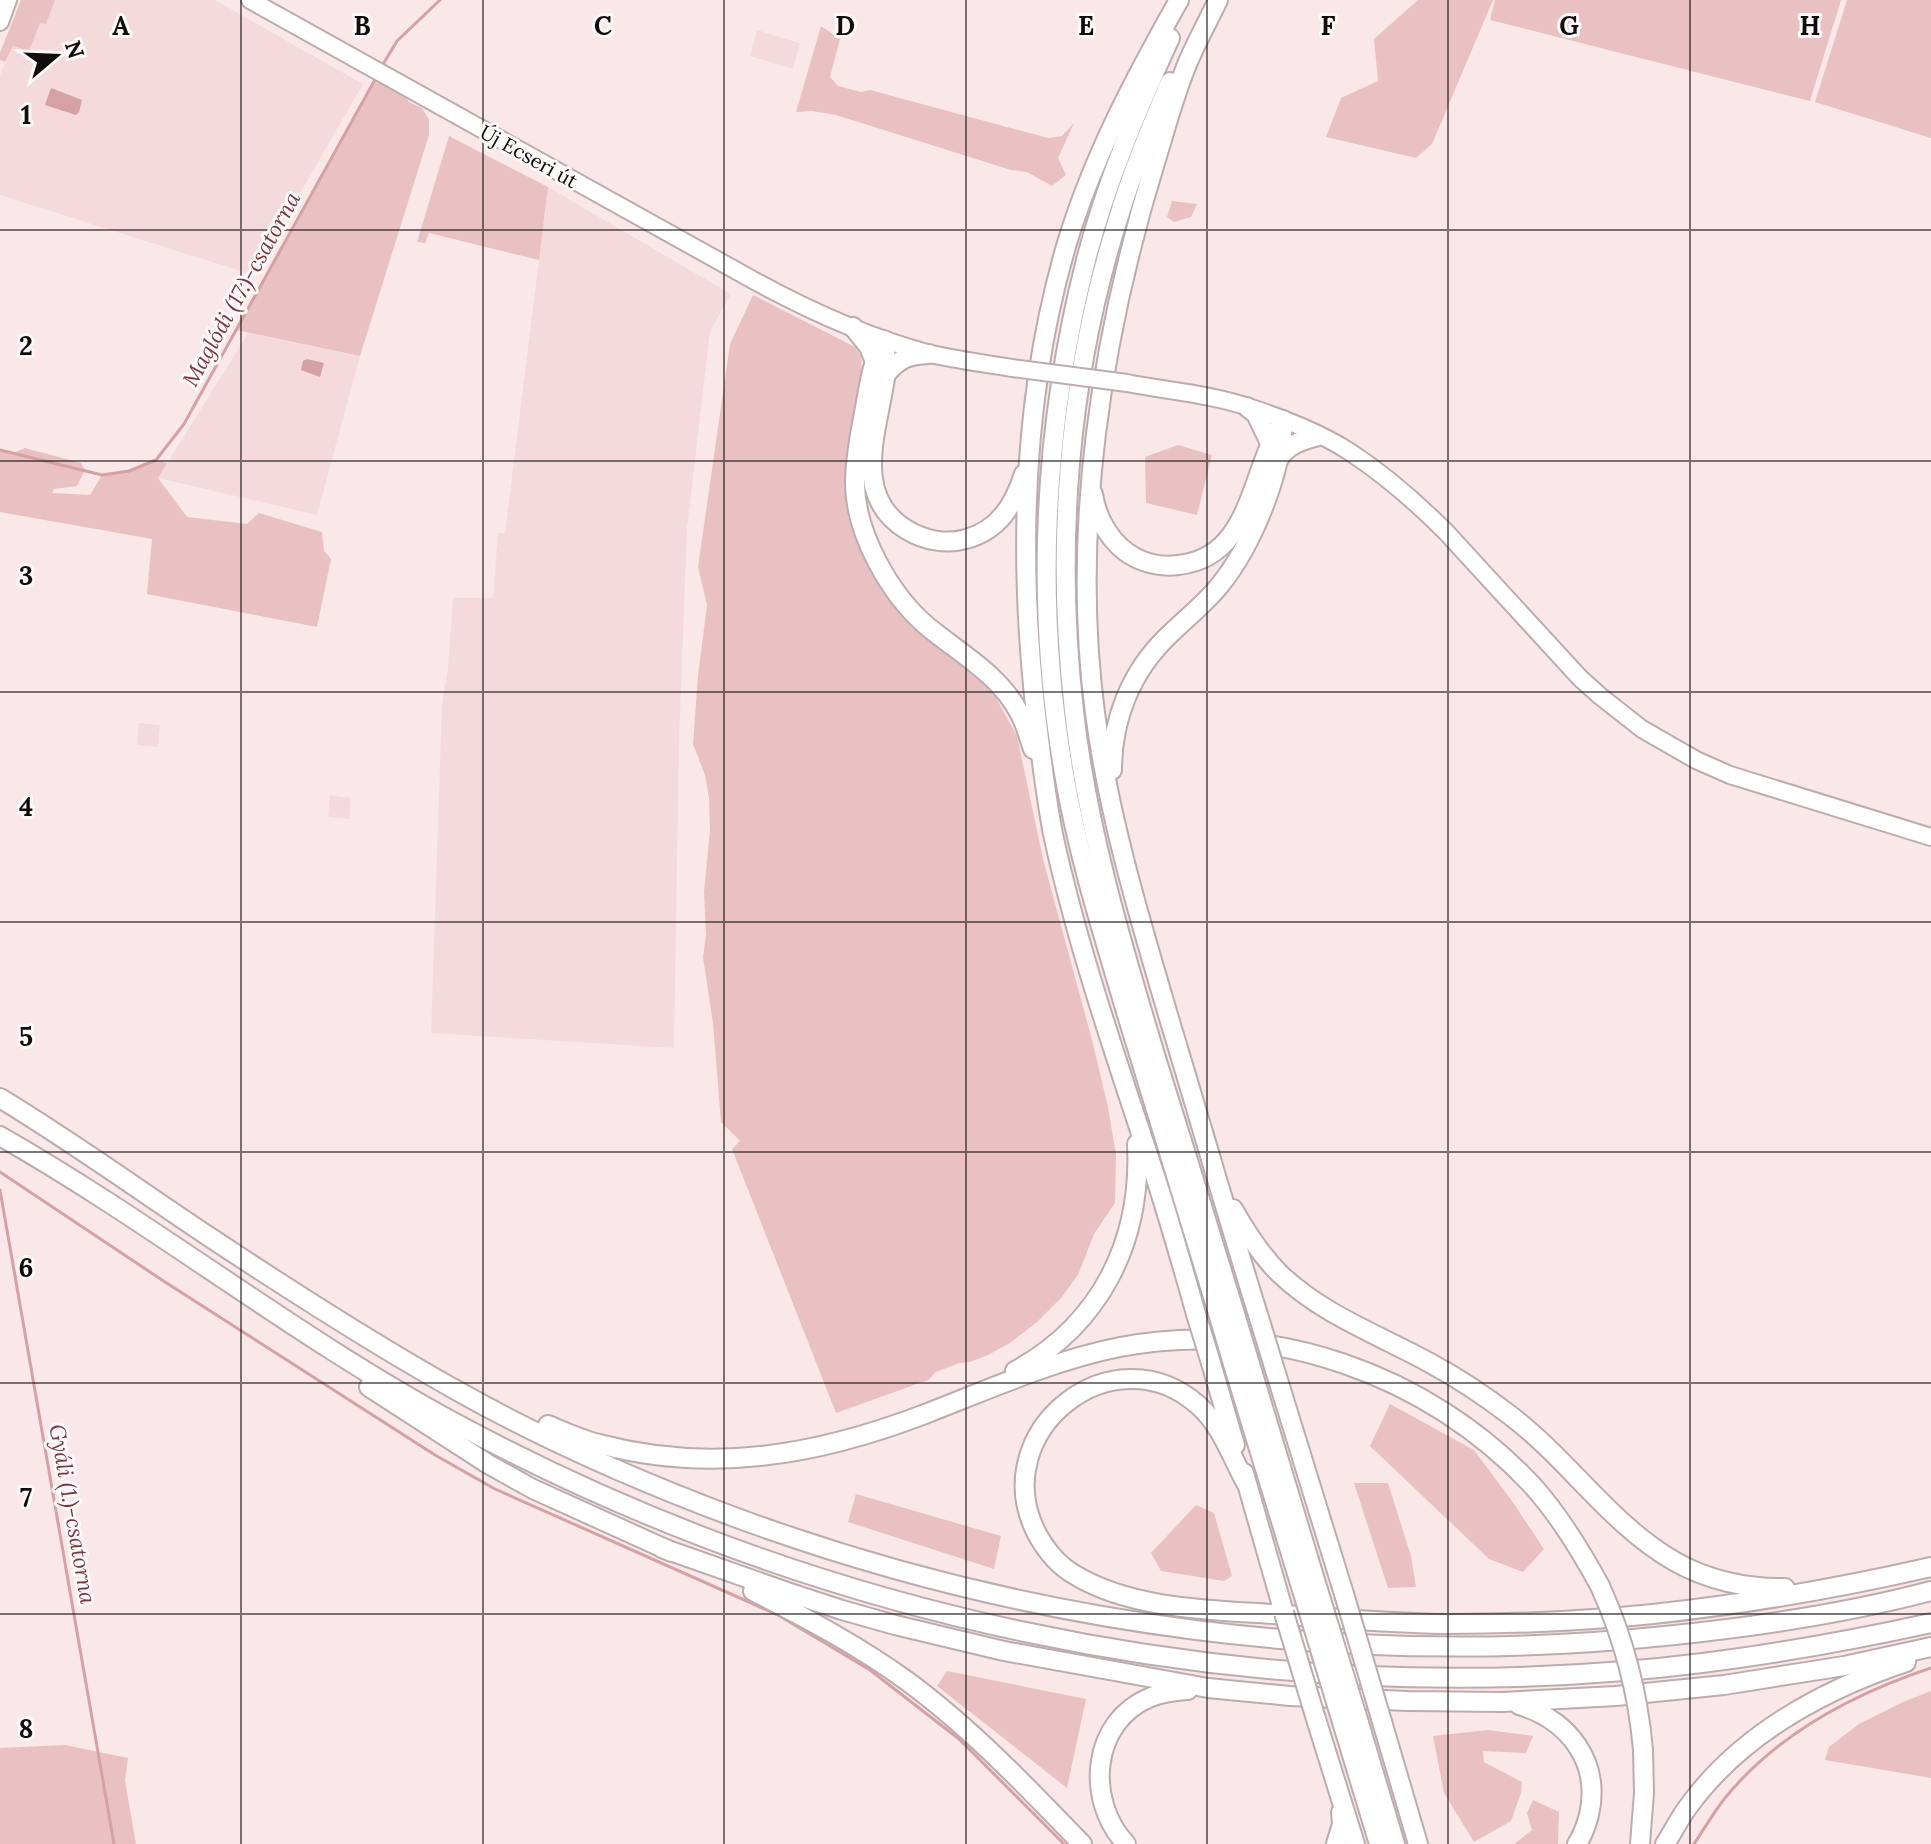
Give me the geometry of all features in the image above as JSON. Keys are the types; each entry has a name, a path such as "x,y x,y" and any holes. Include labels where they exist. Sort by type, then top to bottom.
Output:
{"highway":[{"path":"1179,0 1117,113 1082,199 1067,242 1047,330 1035,400 1026,551 1032,686 1053,833 1073,911 1355,1844"},
{"path":"1189,0 1132,122 1086,259 1070,330 1053,441 1046,550 1050,659 1056,719 1065,779 1098,918 1242,1364 1350,1722 1395,1844"},
{"path":"1209,0 1151,126 1130,180 1105,262 1076,411 1065,564 1074,713 1098,846 1226,1314"},
{"path":"1218,0 1188,62 1166,127 1135,229 1108,353 1091,477 1086,555 1094,711 1111,808 1157,976 1418,1844"},
{"path":"853,327 880,368 858,449 855,486 861,520 877,563 902,600 927,626 994,679 1020,714 1045,783"},
{"path":"884,340 878,350 880,368 872,474 881,504 899,525 914,534 940,542 964,540 990,529 1011,506 1030,457"},
{"path":"880,368 905,357 929,354"},
{"path":"1247,407 1256,414 1270,443"},
{"path":"1091,477 1098,514 1113,540 1124,551 1160,565 1188,564 1216,551 1234,532 1248,505 1270,443 1283,420"},
{"path":"1111,808 1113,746 1121,709 1129,690 1155,650 1221,585 1237,561 1256,523 1278,460 1283,420"},
{"path":"1278,460 1293,444 1318,436"},
{"path":"0,1098 290,1290 466,1396 643,1481 796,1540 993,1595 1119,1620 1279,1640 1392,1646 1550,1646 1757,1625 1931,1591"},
{"path":"973,1394 1040,1356 1063,1338 1102,1292 1124,1247 1133,1214 1138,1179 1133,1112"},
{"path":"0,1136 88,1189 368,1373 465,1428 556,1474 663,1521 790,1568 964,1619 1075,1643 1206,1663 1392,1676 1512,1676 1622,1671 1717,1661 1838,1642 1931,1623"},
{"path":"1207,1145 1231,1207 1259,1250 1279,1273 1336,1314 1429,1362 1491,1401 1532,1434 1622,1523 1654,1548 1696,1572 1726,1581 1774,1589 1840,1587"},
{"path":"285,1321 316,1351 488,1464 533,1489 746,1587 824,1627 907,1681 1006,1766 1082,1844"},
{"path":"466,1396 596,1444 651,1455 715,1460 777,1456 817,1448 923,1414 1064,1362 1118,1347 1163,1341 1237,1340 1324,1356 1383,1377 1433,1404 1478,1437 1534,1487 1565,1527 1600,1586 1627,1656 1637,1701 1644,1793 1640,1844"},
{"path":"1246,1483 1224,1437 1200,1407 1165,1385 1123,1380 1086,1389 1053,1413 1032,1446 1025,1479 1026,1502 1036,1533 1053,1557 1074,1575 1122,1595 1199,1609 1387,1622 1502,1623 1649,1614 1782,1597 1931,1567"},
{"path":"662,1548 787,1592 895,1625 1018,1654 1208,1688 1348,1699 1503,1702 1616,1696 1724,1685 1844,1666 1931,1647"},
{"path":"1665,1844 1688,1807 1717,1773 1757,1736 1829,1694 1931,1654"},
{"path":"1126,1844 1113,1828 1104,1809 1099,1781 1099,1766 1112,1731 1128,1712 1150,1697 1208,1688"},
{"path":"1503,1702 1541,1713 1566,1731 1583,1754 1593,1791 1587,1824 1577,1844"},
{"path":"1350,1722 1379,1844"},
{"path":"1336,1844 1342,1824 1337,1784"},
{"path":"1400,1784 1426,1844"}],"main road":[{"path":"0,22 8,0"},
{"name":"Új Ecseri út","path":"250,0 751,279 884,340 929,354 1127,383 1247,407 1318,436 1348,451 1423,509 1580,678 1642,729 1696,760 1730,775 1931,837"}],"shaded area":[{"path":"21,0 55,0 46,24 40,23 29,51 13,46 5,62 0,60 0,53"},
{"path":"55,0 215,0 363,84 253,275 0,195 0,75 13,46 29,51 40,22 46,24"},
{"path":"1418,0 1493,0 1432,144 1416,158 1326,137 1341,98 1378,81 1374,39"},
{"path":"1495,0 1841,0 1810,101 1490,20"},
{"path":"1847,0 1931,0 1931,138 1815,102"},
{"path":"821,26 840,39 830,77 838,86 861,92 870,90 1048,138 1062,136 1074,123 1058,158 1066,175 1052,186 1027,172 1011,170 836,115 796,112"},
{"path":"757,30 800,43 793,69 750,56"},
{"path":"374,81 388,83 409,102 422,108 429,120 429,135 360,356 236,330"},
{"path":"51,88 82,100 79,112 76,115 45,105"},
{"path":"449,136 548,187 539,260 429,233 425,243 417,242"},
{"path":"548,187 731,294 710,331 687,529 679,741 674,1048 431,1033 442,705 453,598 493,598 498,533 505,533"},
{"path":"1172,201 1197,204 1191,217 1174,222 1167,217"},
{"path":"753,295 855,347 861,356 862,370 846,469 850,523 872,575 892,602 977,675 994,694 1017,736 1043,859 1108,1107 1116,1155 1115,1203 1094,1234 1078,1275 1037,1322 988,1355 959,1363 936,1372 928,1380 836,1413 732,1149 740,1141 721,1122 713,1023 703,957 706,935 704,892 710,830 705,775 693,744 707,605 698,567 730,344"},
{"path":"248,333 360,356 317,515 158,478"},
{"path":"303,361 324,363 320,377 301,370"},
{"path":"1178,445 1212,455 1197,515 1146,503 1145,457"},
{"path":"25,448 81,463 85,470 77,486 54,489 52,493 90,495 102,475 129,471 156,460 167,463 158,478 187,517 247,524 259,513 322,532 324,551 331,559 317,627 147,594 152,539 0,512 0,450 13,453"},
{"path":"139,723 160,725 158,747 137,745"},
{"path":"330,795 351,798 349,819 328,817"},
{"path":"1390,1404 1474,1450 1544,1549 1523,1572 1489,1559 1370,1446"},
{"path":"1354,1483 1388,1483 1411,1556 1416,1587 1388,1588"},
{"path":"856,1494 1001,1536 994,1569 848,1522"},
{"path":"1196,1505 1214,1513 1232,1576 1224,1581 1161,1571 1151,1553"},
{"path":"947,1671 1086,1699 1067,1788 937,1686"},
{"path":"1931,1691 1931,1778 1825,1760 1829,1747 1859,1724"},
{"path":"1488,1730 1533,1736 1526,1753 1483,1751 1484,1762 1522,1782 1521,1793 1511,1821 1474,1842 1444,1793 1433,1736"},
{"path":"65,1745 128,1758 125,1781 136,1844 0,1844 0,1748"},
{"path":"1533,1800 1559,1812 1558,1844 1514,1844 1532,1830 1527,1813"}],"waterway":[{"name":"Maglódi (17.)-csatorna","path":"382,66 397,41 440,0"},
{"name":"Maglódi (17.)-csatorna","path":"0,450 102,475 129,471 156,460 184,424 377,76"},
{"path":"0,1172 435,1455 495,1489 778,1615 870,1670 959,1739 1064,1844"},
{"name":"Gyáli (1.)-csatorna","path":"0,1190 114,1844"},
{"path":"1694,1844 1721,1803 1746,1775 1793,1735 1846,1703 1931,1668"}]}
